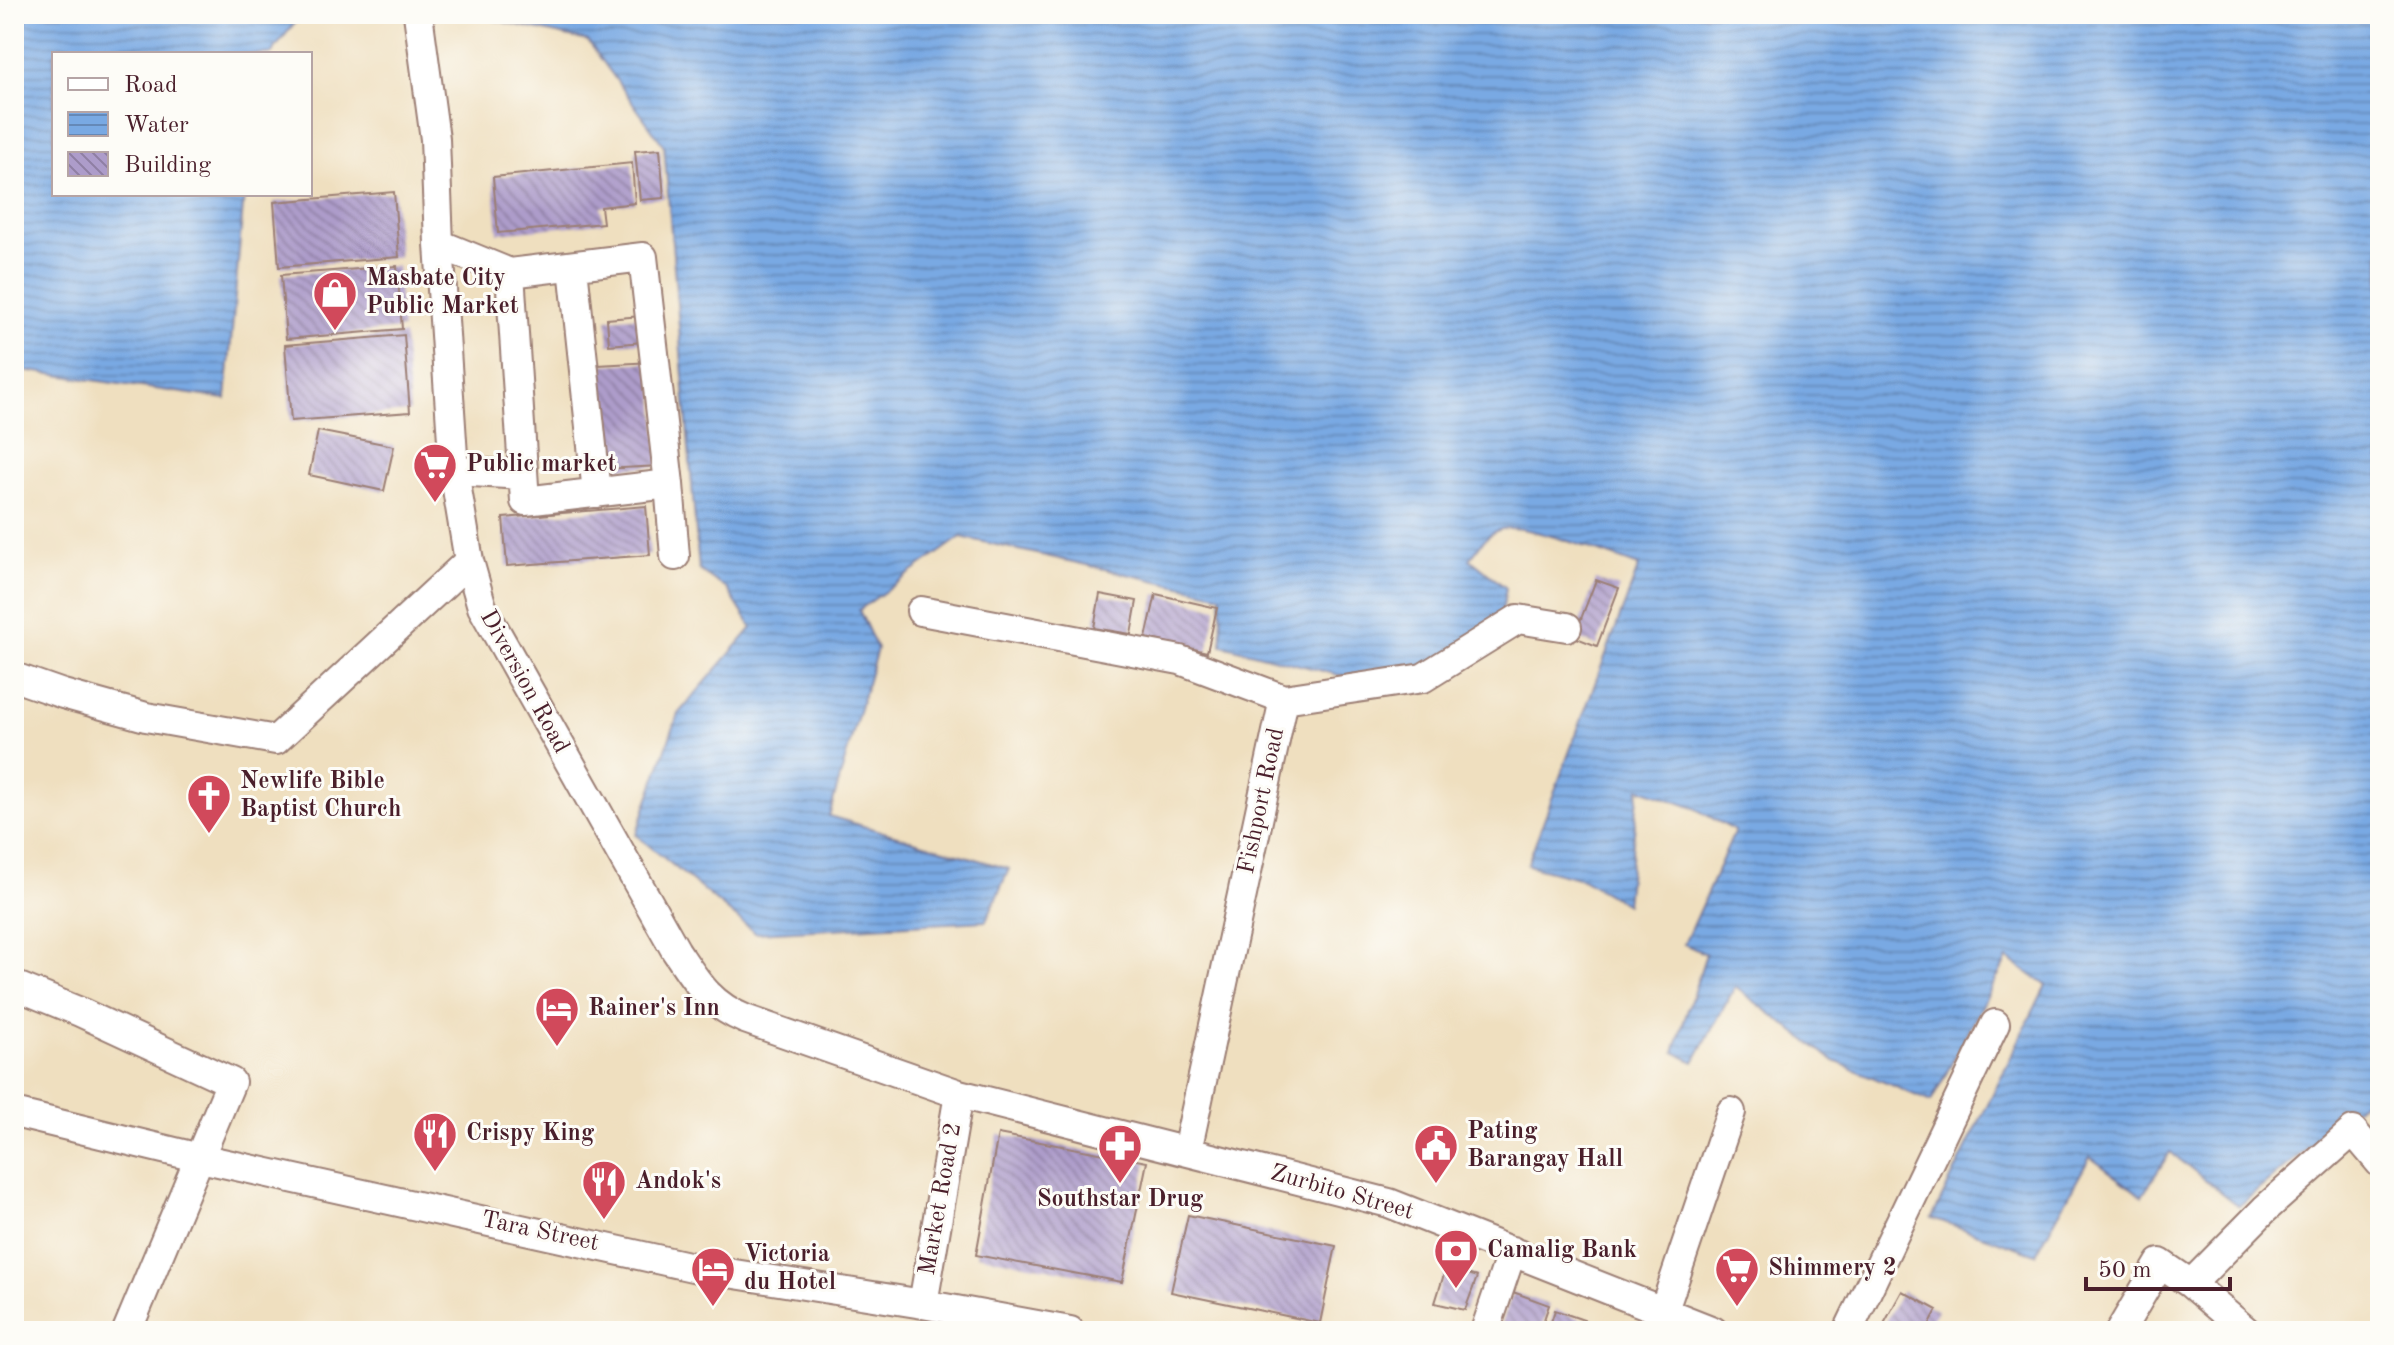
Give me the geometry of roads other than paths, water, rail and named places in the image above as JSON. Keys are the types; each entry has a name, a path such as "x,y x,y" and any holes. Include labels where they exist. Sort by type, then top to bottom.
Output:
{"street":[{"name":"Diversion Road","path":"418,14 435,139 454,471 469,561 482,607 676,951 710,999 745,1019 959,1094"},
{"path":"439,244 510,273 643,257 675,556"},
{"path":"573,267 597,493"},
{"path":"510,273 525,501 669,484"},
{"path":"454,471 523,475"},
{"path":"14,677 146,717 276,740 469,561"},
{"path":"921,611 1180,660 1284,699"},
{"name":"Fishport Road","path":"1187,1151 1284,699 1423,678 1518,619 1567,627"},
{"path":"14,985 231,1082 127,1331"},
{"path":"1848,1331 1995,1024"},
{"name":"Zurbito Street","path":"959,1094 1389,1203 1713,1331"},
{"name":"Market Road 2","path":"923,1304 959,1094"},
{"path":"1664,1310 1731,1112"},
{"name":"Tara Street","path":"15,1115 697,1268 1070,1331"},
{"path":"2191,1284 2265,1209 2353,1131 2380,1163"},
{"path":"1485,1331 1512,1251"},
{"path":"2120,1331 2160,1263 2191,1284 2246,1331"}],"water":[{"path":"28,14 301,14 272,52 52,52 52,196 244,196 226,399 14,369 14,64"},
{"path":"468,14 2380,14 2380,1114 2366,1099 2239,1206 2170,1152 2142,1196 2090,1157 2036,1254 1932,1218 2046,985 2007,959 1931,1102 1834,1061 1735,987 1694,1062 1674,1052 1706,954 1684,944 1735,831 1694,808 1639,788 1626,904 1582,879 1527,865 1639,566 1572,542 1519,529 1507,528 1495,532 1485,539 1470,559 1506,588 1501,618 1430,669 1350,678 1222,645 1221,595 961,537 859,610 877,649 829,816 1009,869 986,921 755,933 636,835 678,714 752,628 727,589 699,570 664,146 588,41"}],"place":[{"name":"Masbate City Public Market","path":"335,332"},
{"name":"Public market","path":"435,504"},
{"name":"Newlife Bible Baptist Church","path":"209,835"},
{"name":"Rainer's Inn","path":"557,1048"},
{"name":"Crispy King","path":"435,1173"},
{"name":"Southstar Drug","path":"1120,1185"},
{"name":"Pating Barangay Hall","path":"1436,1185"},
{"name":"Andok's","path":"604,1221"},
{"name":"Camalig Bank","path":"1456,1290"},
{"name":"Victoria du Hotel","path":"713,1308"},
{"name":"Shimmery 2","path":"1737,1308"}]}
